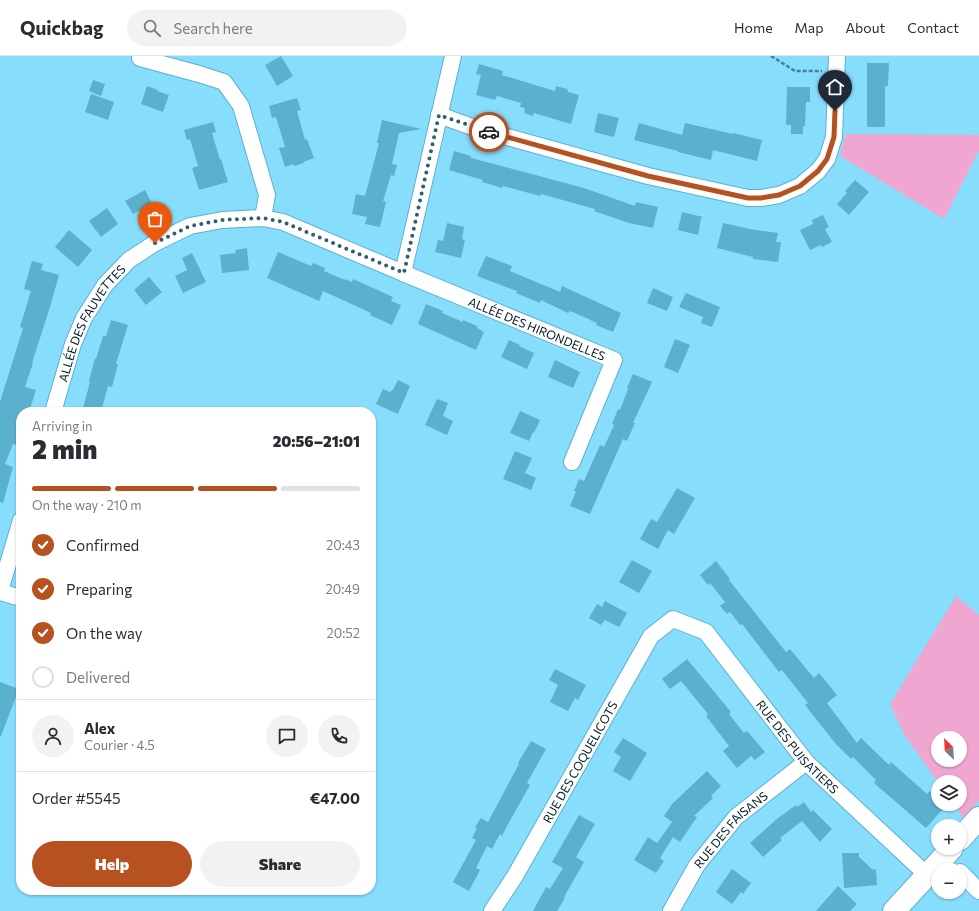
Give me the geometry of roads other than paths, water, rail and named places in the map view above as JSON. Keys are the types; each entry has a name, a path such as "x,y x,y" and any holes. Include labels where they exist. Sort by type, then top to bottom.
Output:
{"street":[{"path":"404,273 453,56"},
{"path":"140,58 224,82 241,106 267,195 263,218"},
{"path":"439,115 475,128 648,176 748,198 761,198 779,195 800,186 818,171 827,159 834,137 837,64"},
{"name":"ALLÉE DES FAUVETTES","path":"54,407 73,344 84,318 104,285 129,260 155,243 190,226 222,220 263,218 283,222 404,273"},
{"name":"ALLÉE DES HIRONDELLES","path":"404,273 614,360 572,462"},
{"path":"16,537 0,592 16,597"},
{"name":"RUE DES PUISATIERS","path":"673,619 706,632 806,762 927,875"},
{"name":"RUE DES COQUELICOTS","path":"492,911 515,876 651,636 673,619"},
{"name":"RUE DES FAISANS","path":"671,911 696,865 736,817 806,762"},
{"path":"967,831 979,818"},
{"path":"894,911 927,875 954,862 979,891"}]}
